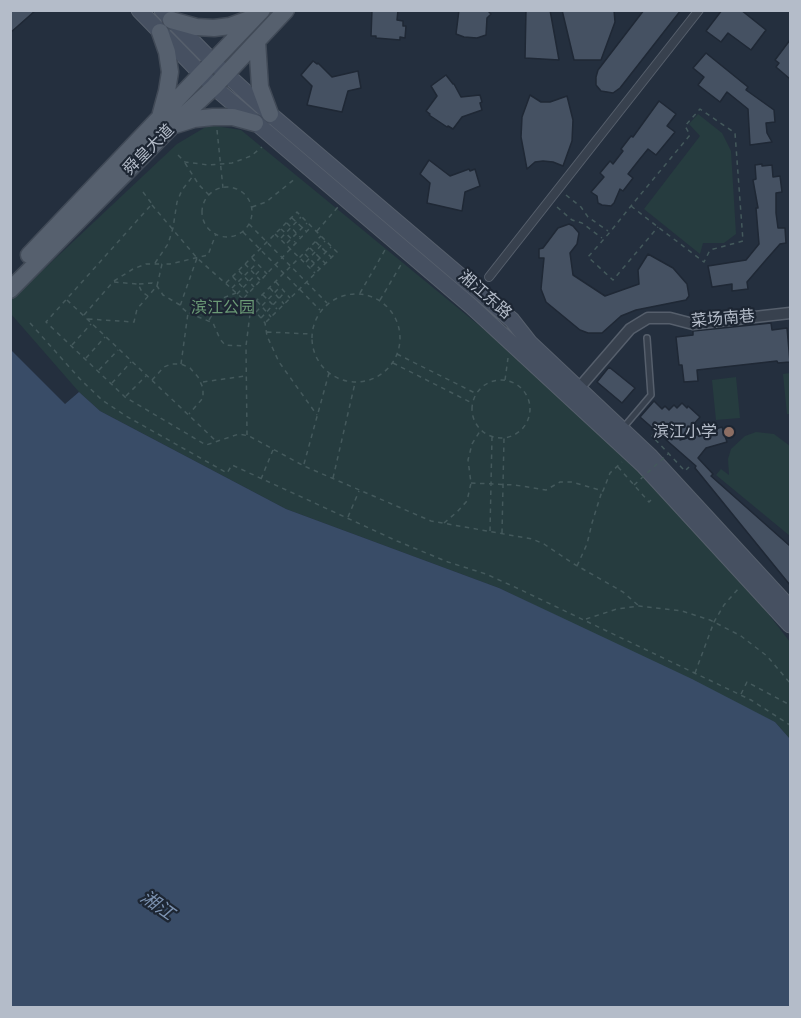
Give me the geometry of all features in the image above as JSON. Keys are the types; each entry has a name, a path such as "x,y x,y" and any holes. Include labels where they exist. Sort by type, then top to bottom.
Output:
{"main road":[{"name":"湘江东路","path":"139,10 164,21 214,74 255,123 511,342 644,465 790,625"},
{"name":"舜皇大道","path":"10,275 214,74 257,41 286,10"},
{"path":"255,123 233,117 166,121 170,72 164,21 214,28 230,26 259,14"},
{"name":"舜皇大道","path":"214,74 259,14"},
{"path":"257,41 260,87 270,114"},
{"name":"湘江东路","path":"214,74 270,114 512,320 530,343 651,457 790,608"},
{"name":"舜皇大道","path":"11,289 166,121"},
{"path":"277,142 293,134"}],"street":[{"path":"489,277 699,10"},
{"name":"菜场南巷","path":"579,388 630,329 648,318 670,318 693,324 790,313"}],"lane":[{"path":"622,429 651,395 647,338"}],"path":[{"path":"631,206 704,262 710,250 743,241 735,133 700,109 685,126 690,135 588,257 613,280 658,227"},
{"path":"217,126 223,188"},
{"path":"185,162 232,163 277,142"},
{"path":"178,155 209,195"},
{"path":"155,263 168,244 177,202 182,190 193,176"},
{"path":"251,207 266,202 296,178"},
{"path":"223,188 231,188 246,196 251,207 249,224 242,232 225,237 216,234 206,225 203,218 205,202 209,195 223,188"},
{"path":"559,189 581,207 588,217 610,232"},
{"path":"143,192 197,258 251,306 265,323 279,362 317,415"},
{"path":"316,232 345,199"},
{"path":"549,201 572,220 582,223 604,239"},
{"path":"152,204 46,321 125,397 206,445 239,434 247,436 333,479 431,521 532,539 623,592 639,606"},
{"path":"225,283 297,212 337,252 265,323"},
{"path":"291,217 307,232"},
{"path":"280,239 302,217"},
{"path":"286,244 307,222"},
{"path":"286,223 301,238"},
{"path":"249,224 328,303"},
{"path":"243,299 312,227"},
{"path":"280,228 296,243"},
{"path":"242,232 321,311"},
{"path":"275,233 315,273"},
{"path":"83,315 113,282 133,269 155,263 162,264 208,255 216,234"},
{"path":"247,436 246,346 251,306 321,236"},
{"path":"360,294 392,239"},
{"path":"316,241 331,257"},
{"path":"305,263 326,241"},
{"path":"310,268 331,246"},
{"path":"310,247 325,263"},
{"path":"304,253 320,269"},
{"path":"380,301 408,253"},
{"path":"251,257 267,274"},
{"path":"180,306 197,258"},
{"path":"245,263 260,280"},
{"path":"231,289 256,263"},
{"path":"88,320 134,322 137,309 157,286 162,264"},
{"path":"209,321 223,298 236,293 262,268"},
{"path":"238,270 254,287"},
{"path":"232,276 248,293"},
{"path":"113,282 157,286 163,295 188,313 213,324 225,345 246,346"},
{"path":"275,282 290,298"},
{"path":"138,284 142,292 148,296"},
{"path":"256,312 280,287"},
{"path":"269,288 284,304"},
{"path":"260,318 285,292"},
{"path":"263,294 278,310"},
{"path":"360,294 370,295 394,314 400,328 400,343 393,362 375,378 347,381 323,367 315,355 312,334 321,311 328,303 339,296 360,294"},
{"path":"66,299 216,442"},
{"path":"256,301 271,317"},
{"path":"181,364 188,313"},
{"path":"30,323 102,400 126,417 227,473 232,465 347,519 447,562 486,574 741,694 790,725"},
{"path":"72,345 92,324"},
{"path":"267,332 312,334"},
{"path":"85,358 106,337"},
{"path":"504,380 511,342"},
{"path":"98,371 119,349"},
{"path":"397,354 476,394"},
{"path":"111,383 132,362"},
{"path":"393,362 472,403"},
{"path":"152,380 164,367 171,364 181,364 190,368 201,382 203,398 188,414"},
{"path":"304,465 330,372"},
{"path":"125,397 146,375"},
{"path":"201,382 246,375"},
{"path":"504,380 519,386 525,393 530,411 523,428 516,434 504,438 492,436 480,430 475,422 472,403 482,386 491,381 504,380"},
{"path":"333,479 356,381"},
{"path":"443,524 467,501 471,483 468,460 472,444 480,430"},
{"path":"655,432 651,436 668,454 685,471 689,467"},
{"path":"490,531 492,436"},
{"path":"502,533 504,438"},
{"path":"261,479 273,449"},
{"path":"634,485 668,454"},
{"path":"577,566 587,544 591,522 610,473 622,462"},
{"path":"618,466 650,502 654,497"},
{"path":"471,483 503,484 546,490 560,482 572,482 603,491"},
{"path":"347,519 360,490"},
{"path":"695,673 714,622 724,605 748,579"},
{"path":"584,619 617,609 639,606 682,611 714,622 741,636 767,656 790,683"},
{"path":"741,694 747,682 790,705"}],"green space":[{"path":"698,114 722,133 731,151 736,234 724,243 703,243 700,254 644,209 700,136 689,124"},
{"name":"滨江公园","path":"209,125 241,130 514,354 599,431 656,488 753,594 790,642 790,739 775,722 499,588 286,509 100,411 79,392 11,314 10,301 177,144"},
{"path":"790,373 790,414 787,414 783,374"},
{"path":"736,377 740,418 716,420 712,380"},
{"path":"756,432 774,434 790,446 790,536 716,475 721,469 729,475 728,459 731,449 745,436"}],"water":[{"name":"湘江","path":"10,349 65,404 79,392 100,411 286,509 499,588 692,679 775,722 790,739 790,1007 11,1007"}],"building":[{"path":"10,10 36,10 10,33"},
{"path":"372,10 398,10 397,20 403,21 403,26 406,26 405,38 400,37 400,40 371,36"},
{"path":"459,10 487,10 491,14 487,18 486,35 477,38 456,34"},
{"path":"526,10 550,10 559,60 525,58"},
{"path":"562,10 614,10 615,22 601,60 574,60"},
{"path":"644,10 681,10 620,88 613,93 601,91 596,85 598,70"},
{"path":"722,10 741,10 766,30 751,50 728,33 721,42 706,31"},
{"path":"790,40 790,79 776,67 779,63 775,60"},
{"path":"706,53 748,87 746,90 774,110 775,122 766,123 767,133 772,142 750,145 748,109 727,92 720,102 698,85 704,77 693,68"},
{"path":"313,61 332,77 358,71 361,88 348,91 342,112 307,105 312,86 301,75"},
{"path":"446,75 461,97 480,95 482,102 480,103 482,110 462,117 453,129 426,111 437,96 431,86"},
{"path":"530,95 541,102 550,102 567,96 573,120 572,141 563,166 543,161 535,162 527,169 521,137 522,117"},
{"path":"659,101 676,114 667,126 675,132 656,155 648,149 628,174 633,178 623,191 620,189 611,206 598,203 597,196 591,192 604,177 600,173 610,161 613,164 623,151 621,149 631,136 633,137"},
{"path":"429,160 450,176 475,169 480,186 465,192 462,211 427,203 430,183 420,174"},
{"path":"762,164 762,166 772,165 773,177 780,176 782,192 776,193 776,213 778,228 785,228 786,243 780,244 747,282 748,289 732,291 732,284 712,287 708,266 746,260 759,244 756,208 758,208 753,180 756,179 755,165"},
{"path":"569,224 579,233 577,244 570,253 573,275 605,296 639,284 638,270 648,254 673,268 687,284 689,296 686,300 636,310 621,316 602,333 588,333 580,330 546,302 541,289 544,258 539,258 539,249 543,248 558,228"},
{"path":"771,323 772,330 787,328 790,362 778,363 777,361 697,370 698,381 684,382 682,365 679,365 676,337 693,335 693,331"},
{"path":"609,367 635,388 622,403 597,382"},
{"path":"654,401 662,409 665,406 669,410 674,405 677,408 682,403 700,417 680,440 722,427 727,442 706,448 698,458 713,474 711,476 790,546 790,585 695,468 696,466 640,417"}],"place":[{"name":"滨江小学","path":"729,432"}]}
